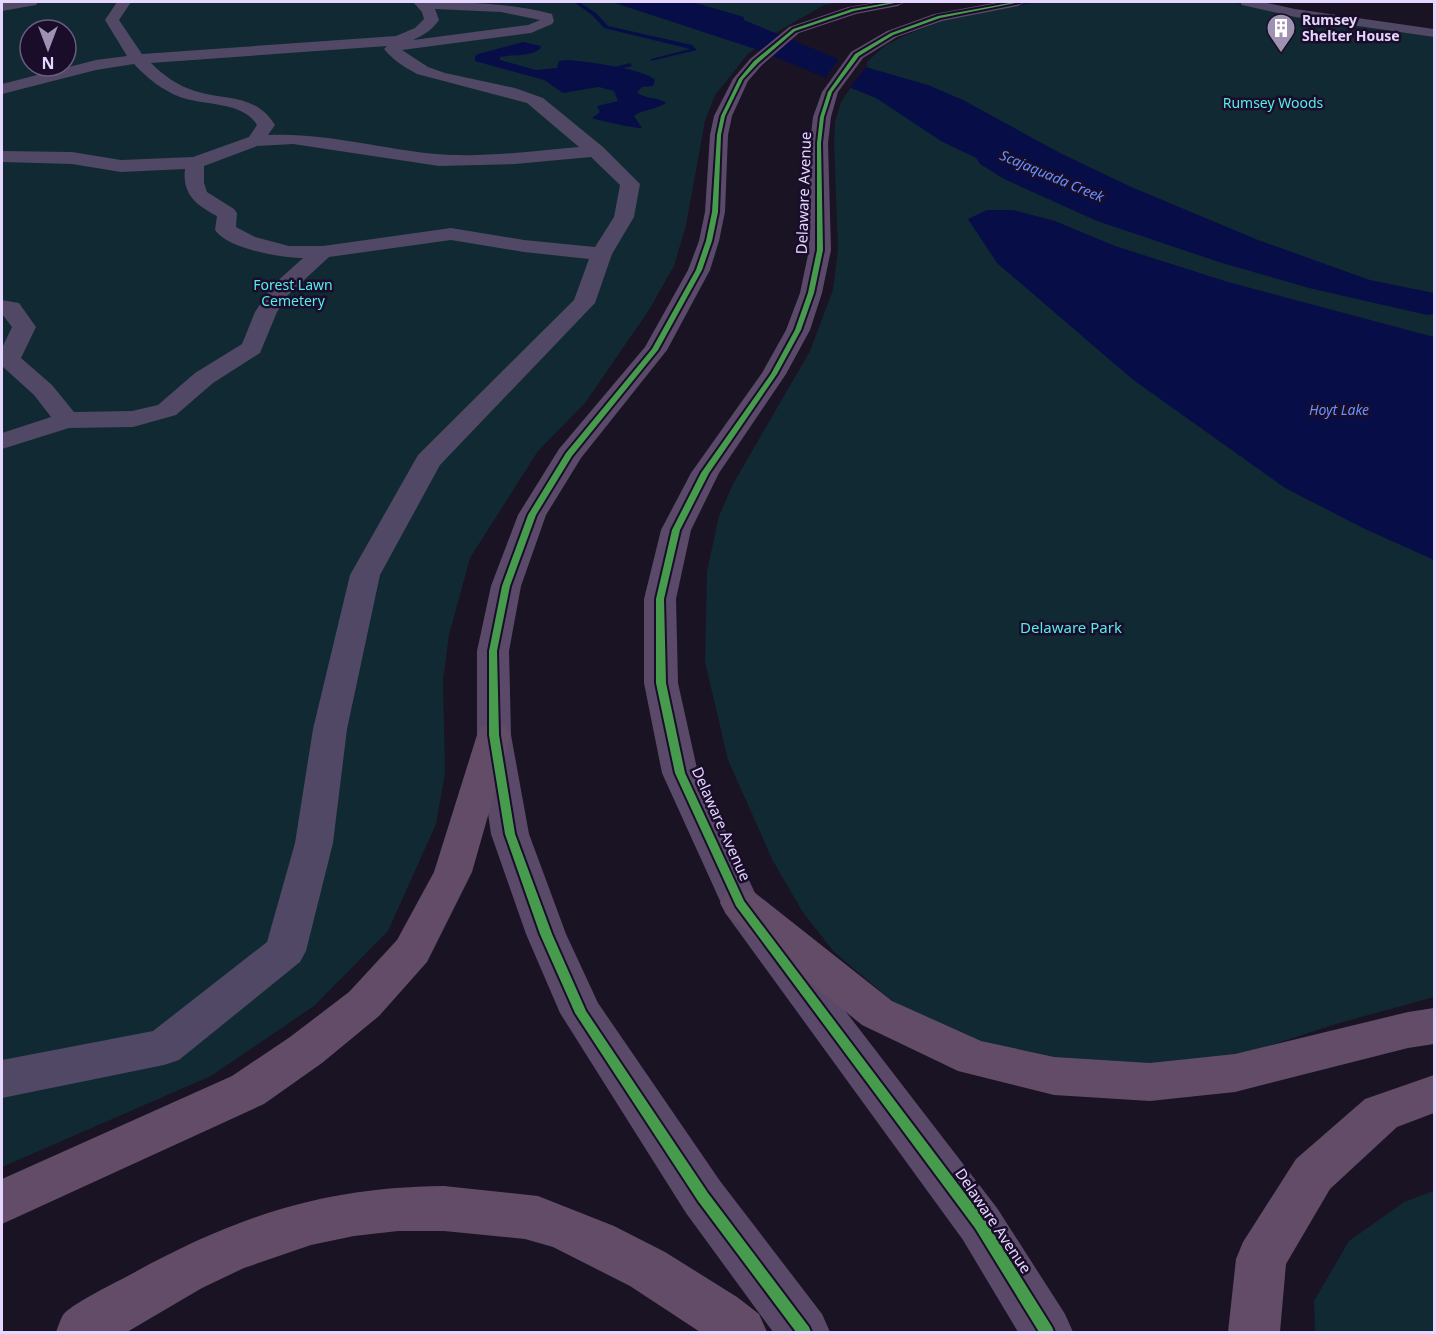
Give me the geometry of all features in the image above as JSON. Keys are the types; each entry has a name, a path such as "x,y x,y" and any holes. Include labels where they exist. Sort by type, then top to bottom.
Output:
{"highway":[{"path":"2,1202 248,1090 306,1050 364,1004 412,951 453,872 494,735"},
{"path":"740,903 877,1013 974,1058 1054,1076 1150,1082 1236,1073 1408,1030 1434,1026"},
{"path":"1254,1332 1261,1259 1313,1174 1381,1113 1434,1094"},
{"path":"82,1332 178,1273 280,1229 354,1212 448,1207 542,1220 625,1257 710,1308 741,1332"}],"main road":[{"path":"804,1332 703,1197 581,1012 546,934 510,834 494,735 493,651 506,586 532,515 569,455 655,350 699,270 709,241 715,212 719,135 723,116 741,79 756,62 794,30 853,10 898,2"},
{"name":"Delaware Avenue","path":"1018,2 939,17 912,25 877,41 857,55 830,92 822,117 819,143 820,250 811,293 798,330 774,374 705,473 676,530 660,599 660,683 680,773 740,903 980,1224 1047,1332"}],"street":[{"path":"2,6 31,2"},
{"path":"124,2 112,20 121,39 138,59 163,81 187,94 229,102 258,114 266,125 255,141"},
{"path":"1247,2 1295,13 1434,33"},
{"path":"2,89 96,65 138,59 396,43 531,29 542,26 547,21 547,17 525,10 481,5 422,3"},
{"path":"2,1079 164,1047 285,951 314,843 330,729 365,575 428,461 535,350 584,303 601,254 624,217 630,184 597,151 535,100 503,89 436,77 402,61 392,49 396,43 420,31 432,20 429,10 422,3"},
{"path":"2,157 72,159 121,166 195,163 255,141 293,139 439,160 515,159 597,151"},
{"path":"195,163 192,181 199,198 227,213 225,230 248,242 289,252 323,252 451,234 524,246 601,254"},
{"path":"2,441 67,420 133,419 167,410 204,378 252,348 266,312 281,290 323,252"},
{"path":"2,307 11,309 24,327 8,359 43,390 67,420"}],"green space":[{"name":"Forest Lawn Cemetery","path":"2,2 841,2 824,5 777,32 748,54 715,95 705,121 686,225 674,266 649,310 585,403 538,451 470,558 449,635 443,680 445,773 436,824 388,931 314,1006 211,1076 2,1167"},
{"name":"Delaware Park","path":"1038,2 1232,2 1297,17 1434,37 1434,997 1336,1024 1229,1059 1176,1068 1057,1064 943,1030 890,999 834,952 802,911 773,861 728,760 705,662 707,571 719,516 733,484 810,351 833,290 838,250 834,141 835,122 841,102 869,60 886,45 946,19"},
{"path":"1434,1191 1434,1332 1315,1332 1314,1301 1349,1241 1404,1202"}],"water":[{"name":"Scajaquada Creek","path":"612,2 692,2 744,17 744,20 838,59 928,85 963,100 1060,153 1129,186 1258,240 1370,280 1434,293 1434,314 1427,315 1309,288 1222,263 1097,221 1004,179 980,164 976,158 941,141 876,98 755,49"},
{"path":"523,42 541,46 540,49 531,53 500,57 500,60 536,70 557,68 559,61 567,60 640,72 655,80 653,86 642,87 637,92 666,103 634,116 642,128 609,122 592,118 600,112 597,106 618,101 614,91 599,87 563,93 544,80 475,61 475,56 478,54"},
{"name":"Hoyt Lake","path":"987,210 1013,210 1055,221 1115,246 1228,282 1434,337 1434,560 1365,529 1285,488 1132,379 997,263 968,219"}],"pier":[{"path":"841,56 868,65 848,90 824,80"}],"waterway":[{"path":"576,2 594,14 606,27 690,46 694,50 653,60"},
{"path":"618,67 630,65"}],"cycle path":[{"path":"804,1332 703,1197 581,1013 546,934 510,834 494,735 493,651 506,586 532,515 569,455 655,350 699,270 709,241 715,212 719,135 723,116 741,79 756,62 794,30 853,10 898,2"},
{"path":"1018,2 939,17 892,34 857,55 830,92 822,117 819,143 820,250 811,293 798,330 774,374 705,473 676,530 660,599 661,683 680,773 740,903 980,1224 1047,1332"}],"place":[{"name":"Rumsey Shelter House","path":"1281,54"}],"park label":[{"name":"Rumsey Woods","path":"1273,103"}]}
